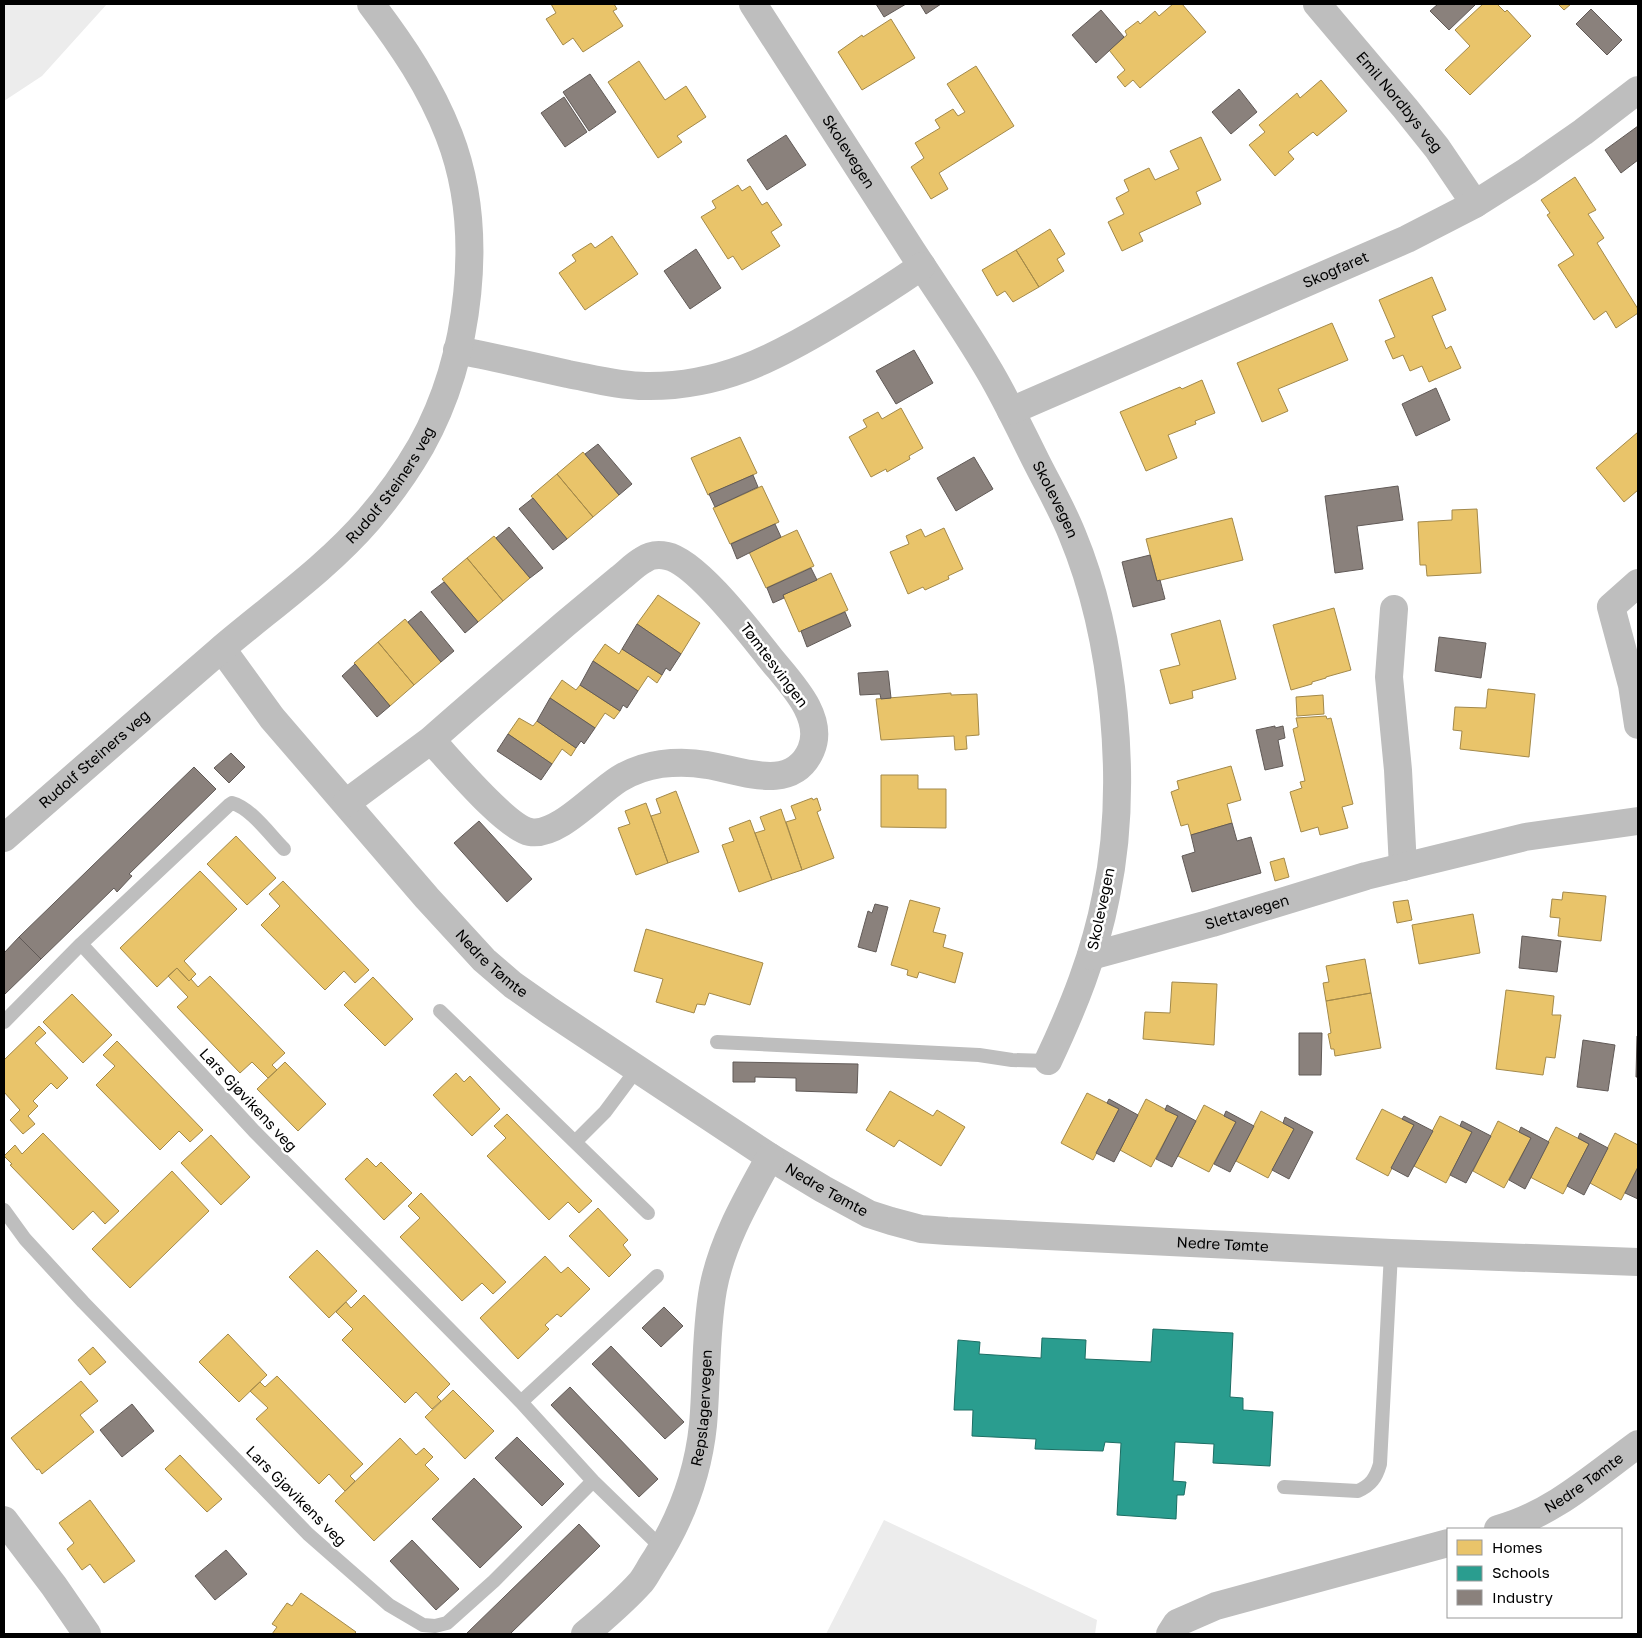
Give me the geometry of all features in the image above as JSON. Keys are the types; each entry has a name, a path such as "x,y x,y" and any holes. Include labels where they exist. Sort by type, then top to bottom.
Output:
{"street":[{"name":"Rudolf Steiners veg","path":"4,838 342,547 368,520 405,472 422,445 438,411 457,350 464,316 469,253 467,218 458,164 449,136 429,89 398,40 371,4"},
{"name":"Skolevegen","path":"753,4 991,373 1072,535 1094,600 1109,674 1116,762 1114,833 1107,894 1091,956 1069,1016 1048,1061"},
{"name":"Emil Nordbys veg","path":"1317,4 1426,135 1475,204"},
{"name":"Skogfaret","path":"1011,411 1407,239 1475,204 1575,138 1638,90"},
{"path":"457,350 609,383 645,386 699,382 770,359 883,293 922,266"},
{"name":"Tømtesvingen","path":"346,803 431,740 592,601 644,559 655,554 673,558 688,566 734,614 802,698 812,717 814,729 814,740 807,757 796,768 785,774 754,776 691,762 655,765 638,770 620,779 562,822 547,831 537,833 520,829 511,823 431,740"},
{"path":"1638,583 1611,607 1632,685 1638,725"},
{"path":"1394,609 1389,678 1398,770 1403,867"},
{"name":"Nedre Tømte","path":"222,649 272,718 443,917 484,960 513,985 770,1157 862,1210 891,1221 921,1229 1391,1253 1638,1262"},
{"name":"Slettavegen","path":"1091,956 1212,923 1366,876 1525,837 1638,821"},
{"name":"Repslagervegen","path":"585,1634 610,1613 642,1581 662,1548 683,1507 698,1463 703,1425 706,1350 713,1289 722,1253 737,1219 770,1157"},
{"name":"Nedre Tømte","path":"1501,1528 1533,1516 1561,1500 1638,1444"},
{"path":"4,1520 88,1634"},
{"path":"1170,1634 1177,1623 1216,1606 1447,1543"}],"lane":[{"path":"4,1022 81,944 232,804 240,805 248,811 284,849"},
{"name":"Lars Gjøvikens veg","path":"81,944 254,1131 521,1402 593,1481 662,1548"},
{"path":"440,1011 648,1213"},
{"path":"717,1042 979,1055 1012,1060 1048,1061"},
{"path":"576,1142 606,1112 637,1069"},
{"name":"Lars Gjøvikens veg","path":"4,1210 25,1238 83,1302 308,1534 388,1605 423,1625 435,1626 447,1623 494,1581 593,1481"},
{"path":"1284,1487 1358,1491 1368,1486 1378,1472 1385,1395 1391,1253"},
{"path":"521,1402 658,1276"}],"shaded area":[{"path":"4,4 107,4 42,76 4,101"},
{"path":"884,1520 1097,1620 1095,1634 826,1634"}],"building: Homes":[{"path":"551,4 614,4 617,9 613,11 623,26 583,52 573,38 563,45 546,19 556,13"},
{"path":"1173,4 1182,4 1206,32 1140,88 1133,80 1125,87 1117,77 1125,70 1109,50 1127,35 1125,31 1138,21 1140,24 1155,11 1159,16"},
{"path":"1483,4 1497,4 1505,12 1507,10 1531,36 1470,95 1445,70 1470,46 1455,30"},
{"path":"1558,4 1571,4 1564,10"},
{"path":"891,19 915,58 862,90 838,52 862,35 863,37"},
{"path":"639,61 665,100 686,86 706,117 677,136 682,142 658,158 608,82"},
{"path":"976,66 1014,126 939,173 948,189 931,199 911,167 924,158 915,143 940,128 935,120 953,109 958,116 965,112 947,84"},
{"path":"1321,80 1347,111 1317,136 1313,132 1288,152 1294,159 1275,176 1249,145 1265,132 1259,125 1297,93 1300,98"},
{"path":"1201,137 1221,180 1196,192 1201,204 1139,233 1143,241 1122,251 1108,222 1124,214 1116,198 1129,191 1124,180 1149,168 1155,180 1179,169 1170,151"},
{"path":"1575,177 1596,210 1588,214 1604,238 1597,243 1638,309 1638,313 1616,328 1606,311 1594,320 1558,265 1574,255 1547,215 1550,213 1541,200"},
{"path":"738,185 742,191 750,186 762,205 767,202 782,225 771,232 780,246 742,270 733,256 728,259 701,217 716,208 712,201"},
{"path":"1050,229 1065,254 1057,259 1064,271 1039,287 1016,250"},
{"path":"612,236 638,274 585,310 559,273 576,261 572,255 591,243 595,248"},
{"path":"1016,250 1039,287 1013,302 1005,291 997,296 982,270"},
{"path":"1432,277 1446,310 1432,316 1446,349 1451,346 1461,368 1429,382 1422,366 1410,371 1403,355 1393,359 1385,341 1395,337 1379,300"},
{"path":"1332,323 1348,360 1278,389 1288,411 1262,422 1237,363"},
{"path":"1202,380 1215,413 1195,421 1196,424 1168,435 1177,458 1146,471 1120,412"},
{"path":"901,408 923,448 909,456 910,459 887,472 886,469 871,477 849,437 867,427 863,420 878,412 882,419"},
{"path":"1638,432 1638,490 1624,502 1596,468"},
{"path":"740,437 757,473 708,495 691,458"},
{"path":"583,452 619,495 593,517 557,474"},
{"path":"557,474 593,517 567,539 531,496"},
{"path":"762,486 779,522 730,544 713,508"},
{"path":"1477,509 1481,573 1427,576 1426,565 1420,565 1418,522 1452,520 1452,510"},
{"path":"1232,518 1243,560 1157,581 1146,539"},
{"path":"944,528 963,569 948,576 949,579 925,590 923,587 908,594 890,552 909,544 906,536 921,529 925,537"},
{"path":"797,530 814,566 766,588 749,552"},
{"path":"494,536 530,578 503,601 467,558"},
{"path":"467,558 503,601 478,622 442,579"},
{"path":"831,573 848,610 799,632 783,595"},
{"path":"658,595 700,623 681,654 637,624"},
{"path":"1334,608 1351,670 1291,690 1273,625"},
{"path":"405,619 441,662 414,685 378,642"},
{"path":"1220,620 1236,679 1192,691 1193,698 1170,704 1160,670 1180,665 1171,634"},
{"path":"378,642 414,685 390,706 354,663"},
{"path":"605,644 619,654 622,649 662,675 657,683 648,676 638,691 593,661"},
{"path":"562,680 576,690 580,685 620,711 614,719 605,713 595,728 550,698"},
{"path":"1488,689 1535,694 1529,757 1460,749 1462,731 1453,730 1455,707 1486,708"},
{"path":"951,693 951,695 977,694 979,735 966,736 967,749 955,750 954,736 881,740 876,699"},
{"path":"1323,695 1324,714 1297,716 1296,697"},
{"path":"1326,716 1327,719 1331,718 1353,804 1342,807 1348,828 1320,835 1318,827 1301,832 1290,792 1302,788 1300,782 1305,781 1293,729 1298,727 1296,718"},
{"path":"519,718 533,726 537,721 576,748 571,756 562,749 552,764 508,734"},
{"path":"1231,766 1241,800 1227,804 1232,823 1191,835 1188,824 1181,826 1171,792 1179,789 1177,781"},
{"path":"881,775 918,775 918,789 946,789 946,828 881,827"},
{"path":"676,791 699,852 668,863 651,816 661,813 656,799"},
{"path":"812,798 813,800 817,798 821,810 817,812 834,858 802,870 786,822 796,819 791,806"},
{"path":"646,803 668,863 636,875 618,828 630,824 625,811"},
{"path":"781,809 802,870 772,880 755,833 765,830 760,817"},
{"path":"750,820 772,880 739,892 722,845 734,841 729,828"},
{"path":"236,836 276,878 247,905 207,864"},
{"path":"1284,858 1289,877 1275,881 1270,862"},
{"path":"200,871 237,909 184,961 196,974 189,981 177,968 157,987 120,948"},
{"path":"283,881 369,970 355,983 344,971 325,990 261,925 280,906 269,894"},
{"path":"1563,892 1606,896 1601,941 1558,936 1560,918 1550,917 1552,899 1562,900"},
{"path":"910,900 940,908 933,932 946,935 943,947 963,953 955,983 919,972 917,978 907,975 908,970 891,965"},
{"path":"1408,900 1412,920 1397,923 1393,902"},
{"path":"1473,914 1480,953 1419,964 1412,925"},
{"path":"646,929 763,963 750,1005 709,993 705,1005 697,1004 694,1013 656,1002 663,979 634,971"},
{"path":"1365,959 1371,993 1326,1001 1323,983 1329,982 1326,966"},
{"path":"177,968 189,981 191,979 198,987 210,976 285,1053 272,1065 277,1070 268,1078 252,1062 240,1073 177,1007 188,997 168,976"},
{"path":"373,977 413,1019 385,1046 344,1005"},
{"path":"1172,982 1217,984 1214,1045 1143,1039 1145,1012 1170,1013"},
{"path":"1506,990 1554,996 1552,1015 1561,1015 1555,1058 1546,1057 1543,1075 1496,1069"},
{"path":"1371,993 1381,1048 1335,1056 1334,1049 1331,1049 1328,1034 1331,1033 1326,1001"},
{"path":"72,994 112,1035 83,1063 43,1022"},
{"path":"39,1026 46,1033 35,1043 68,1078 57,1089 51,1083 33,1101 38,1106 28,1116 35,1124 23,1134 10,1120 20,1110 4,1092 4,1060"},
{"path":"117,1041 203,1130 190,1142 179,1131 160,1150 96,1085 115,1066 103,1055"},
{"path":"285,1062 326,1104 298,1131 257,1089"},
{"path":"456,1073 464,1082 470,1076 500,1109 472,1136 433,1095"},
{"path":"890,1091 933,1116 937,1110 965,1127 941,1166 899,1140 894,1147 866,1130"},
{"path":"1087,1093 1119,1109 1093,1160 1061,1143"},
{"path":"1146,1099 1178,1116 1151,1167 1120,1150"},
{"path":"1204,1105 1236,1122 1209,1172 1178,1156"},
{"path":"1382,1109 1414,1125 1388,1176 1356,1159"},
{"path":"1261,1111 1294,1129 1268,1178 1236,1161"},
{"path":"507,1114 592,1201 579,1213 568,1202 549,1220 487,1156 506,1138 494,1126"},
{"path":"1440,1116 1472,1132 1446,1183 1414,1166"},
{"path":"1498,1121 1531,1138 1504,1188 1473,1171"},
{"path":"1556,1127 1589,1144 1563,1194 1530,1177"},
{"path":"43,1133 119,1211 105,1224 93,1211 73,1230 10,1165 12,1164 4,1156 15,1145 22,1154"},
{"path":"1615,1133 1638,1145 1638,1167 1621,1200 1590,1183"},
{"path":"211,1135 250,1177 221,1205 181,1163"},
{"path":"367,1158 376,1167 381,1162 412,1193 384,1220 345,1179"},
{"path":"172,1171 209,1211 130,1288 92,1249"},
{"path":"421,1193 506,1282 493,1294 482,1283 462,1301 400,1237 420,1218 408,1206"},
{"path":"598,1208 628,1240 623,1245 631,1255 609,1277 569,1236"},
{"path":"317,1250 357,1291 329,1318 289,1277"},
{"path":"545,1256 561,1273 568,1267 590,1289 561,1317 557,1314 545,1325 549,1329 518,1359 480,1318"},
{"path":"364,1295 450,1384 437,1397 441,1401 432,1409 416,1392 405,1403 342,1340 353,1329 336,1312 346,1302 351,1308"},
{"path":"228,1334 267,1375 239,1402 199,1362"},
{"path":"93,1347 106,1362 90,1375 78,1360"},
{"path":"277,1376 363,1464 350,1476 355,1481 345,1491 329,1474 319,1484 256,1419 268,1408 250,1391 260,1382 265,1387"},
{"path":"81,1381 98,1401 80,1415 94,1432 42,1474 11,1438"},
{"path":"453,1390 494,1431 465,1459 425,1417"},
{"path":"400,1438 416,1455 424,1448 433,1457 425,1465 439,1479 374,1541 335,1501"},
{"path":"180,1455 222,1499 207,1512 165,1469"},
{"path":"90,1500 135,1561 104,1583 90,1564 82,1570 67,1549 74,1543 59,1523"},
{"path":"301,1593 356,1632 354,1634 272,1634 277,1627 272,1624 287,1603 292,1606"}],"building: Schools":[{"path":"1153,1329 1233,1333 1230,1397 1243,1398 1243,1410 1273,1412 1270,1466 1213,1463 1214,1444 1175,1442 1173,1481 1186,1482 1184,1495 1177,1495 1176,1519 1117,1515 1121,1443 1105,1442 1103,1451 1035,1449 1036,1439 972,1436 973,1410 954,1410 958,1340 980,1342 979,1354 1041,1358 1042,1338 1086,1340 1085,1359 1151,1362"}],"building: Industry":[{"path":"876,4 906,4 884,17"},
{"path":"920,4 941,4 926,14"},
{"path":"1438,4 1475,5 1449,30 1430,11"},
{"path":"1591,9 1622,40 1607,55 1576,24"},
{"path":"1101,10 1124,37 1096,63 1072,35"},
{"path":"590,74 616,112 589,131 563,92"},
{"path":"1239,89 1257,112 1231,134 1212,112"},
{"path":"564,97 587,132 565,147 541,113"},
{"path":"1638,126 1638,160 1621,173 1605,150"},
{"path":"786,135 806,165 767,190 747,160"},
{"path":"696,249 721,288 690,309 664,271"},
{"path":"914,350 933,383 896,404 876,371"},
{"path":"1436,388 1450,420 1416,436 1402,404"},
{"path":"598,444 632,484 619,495 585,454"},
{"path":"974,457 993,489 956,511 937,478"},
{"path":"753,475 758,487 715,507 709,494"},
{"path":"1398,486 1403,520 1357,526 1363,569 1335,573 1325,496"},
{"path":"533,498 567,539 553,550 519,509"},
{"path":"775,524 781,537 737,559 731,544"},
{"path":"509,527 543,568 530,578 496,538"},
{"path":"1150,555 1157,581 1160,580 1165,599 1133,607 1122,562"},
{"path":"811,568 817,580 783,595 784,598 773,603 767,588"},
{"path":"444,582 478,622 465,633 431,592"},
{"path":"421,611 454,651 441,662 408,622"},
{"path":"845,612 851,626 807,647 801,631"},
{"path":"637,624 681,654 670,671 666,668 662,675 622,649"},
{"path":"1439,637 1486,643 1481,678 1435,671"},
{"path":"593,661 638,691 627,708 623,705 620,711 580,685"},
{"path":"355,664 390,706 377,717 342,676"},
{"path":"888,671 891,698 881,699 880,694 860,695 858,673"},
{"path":"550,698 595,728 584,744 581,741 576,748 537,721"},
{"path":"1275,726 1275,728 1283,726 1285,738 1278,740 1283,766 1265,770 1256,730"},
{"path":"508,734 552,764 541,780 497,751"},
{"path":"231,753 245,767 229,783 214,768"},
{"path":"194,767 216,789 129,874 132,876 117,892 114,888 41,959 19,937"},
{"path":"479,821 532,879 507,902 454,843"},
{"path":"1232,823 1237,841 1251,837 1261,873 1192,892 1182,856 1195,852 1191,835"},
{"path":"875,904 888,907 876,952 858,947 868,911 872,913"},
{"path":"1522,936 1561,941 1557,972 1519,968"},
{"path":"19,937 41,959 4,995 4,953"},
{"path":"1299,1033 1322,1033 1321,1075 1299,1075"},
{"path":"1637,1036 1638,1077 1636,1077"},
{"path":"1583,1040 1615,1045 1608,1091 1577,1087"},
{"path":"733,1062 858,1064 857,1093 796,1091 796,1078 755,1077 755,1082 733,1082"},
{"path":"1109,1099 1138,1115 1114,1162 1096,1153 1119,1109 1107,1103"},
{"path":"1167,1105 1196,1121 1172,1167 1156,1159 1178,1116 1165,1110"},
{"path":"1226,1111 1254,1126 1230,1172 1214,1164 1236,1122 1224,1116"},
{"path":"1404,1116 1433,1131 1408,1177 1391,1168 1414,1125 1402,1119"},
{"path":"1285,1117 1313,1132 1289,1179 1272,1170 1294,1129 1283,1123"},
{"path":"1462,1121 1491,1136 1466,1183 1450,1175 1472,1132 1460,1126"},
{"path":"1521,1127 1549,1142 1525,1189 1509,1180 1531,1138 1519,1132"},
{"path":"1580,1133 1608,1148 1584,1195 1567,1186 1589,1144 1578,1138"},
{"path":"1638,1167 1638,1199 1625,1193"},
{"path":"664,1307 683,1326 661,1347 642,1328"},
{"path":"611,1346 684,1422 665,1439 592,1364"},
{"path":"570,1387 658,1479 639,1497 551,1405"},
{"path":"132,1404 154,1431 122,1457 100,1430"},
{"path":"517,1437 564,1484 542,1506 495,1458"},
{"path":"474,1478 522,1527 480,1568 432,1519"},
{"path":"579,1524 600,1546 510,1634 466,1634"},
{"path":"412,1540 459,1589 436,1610 390,1561"},
{"path":"226,1550 247,1574 215,1600 195,1576"}]}
